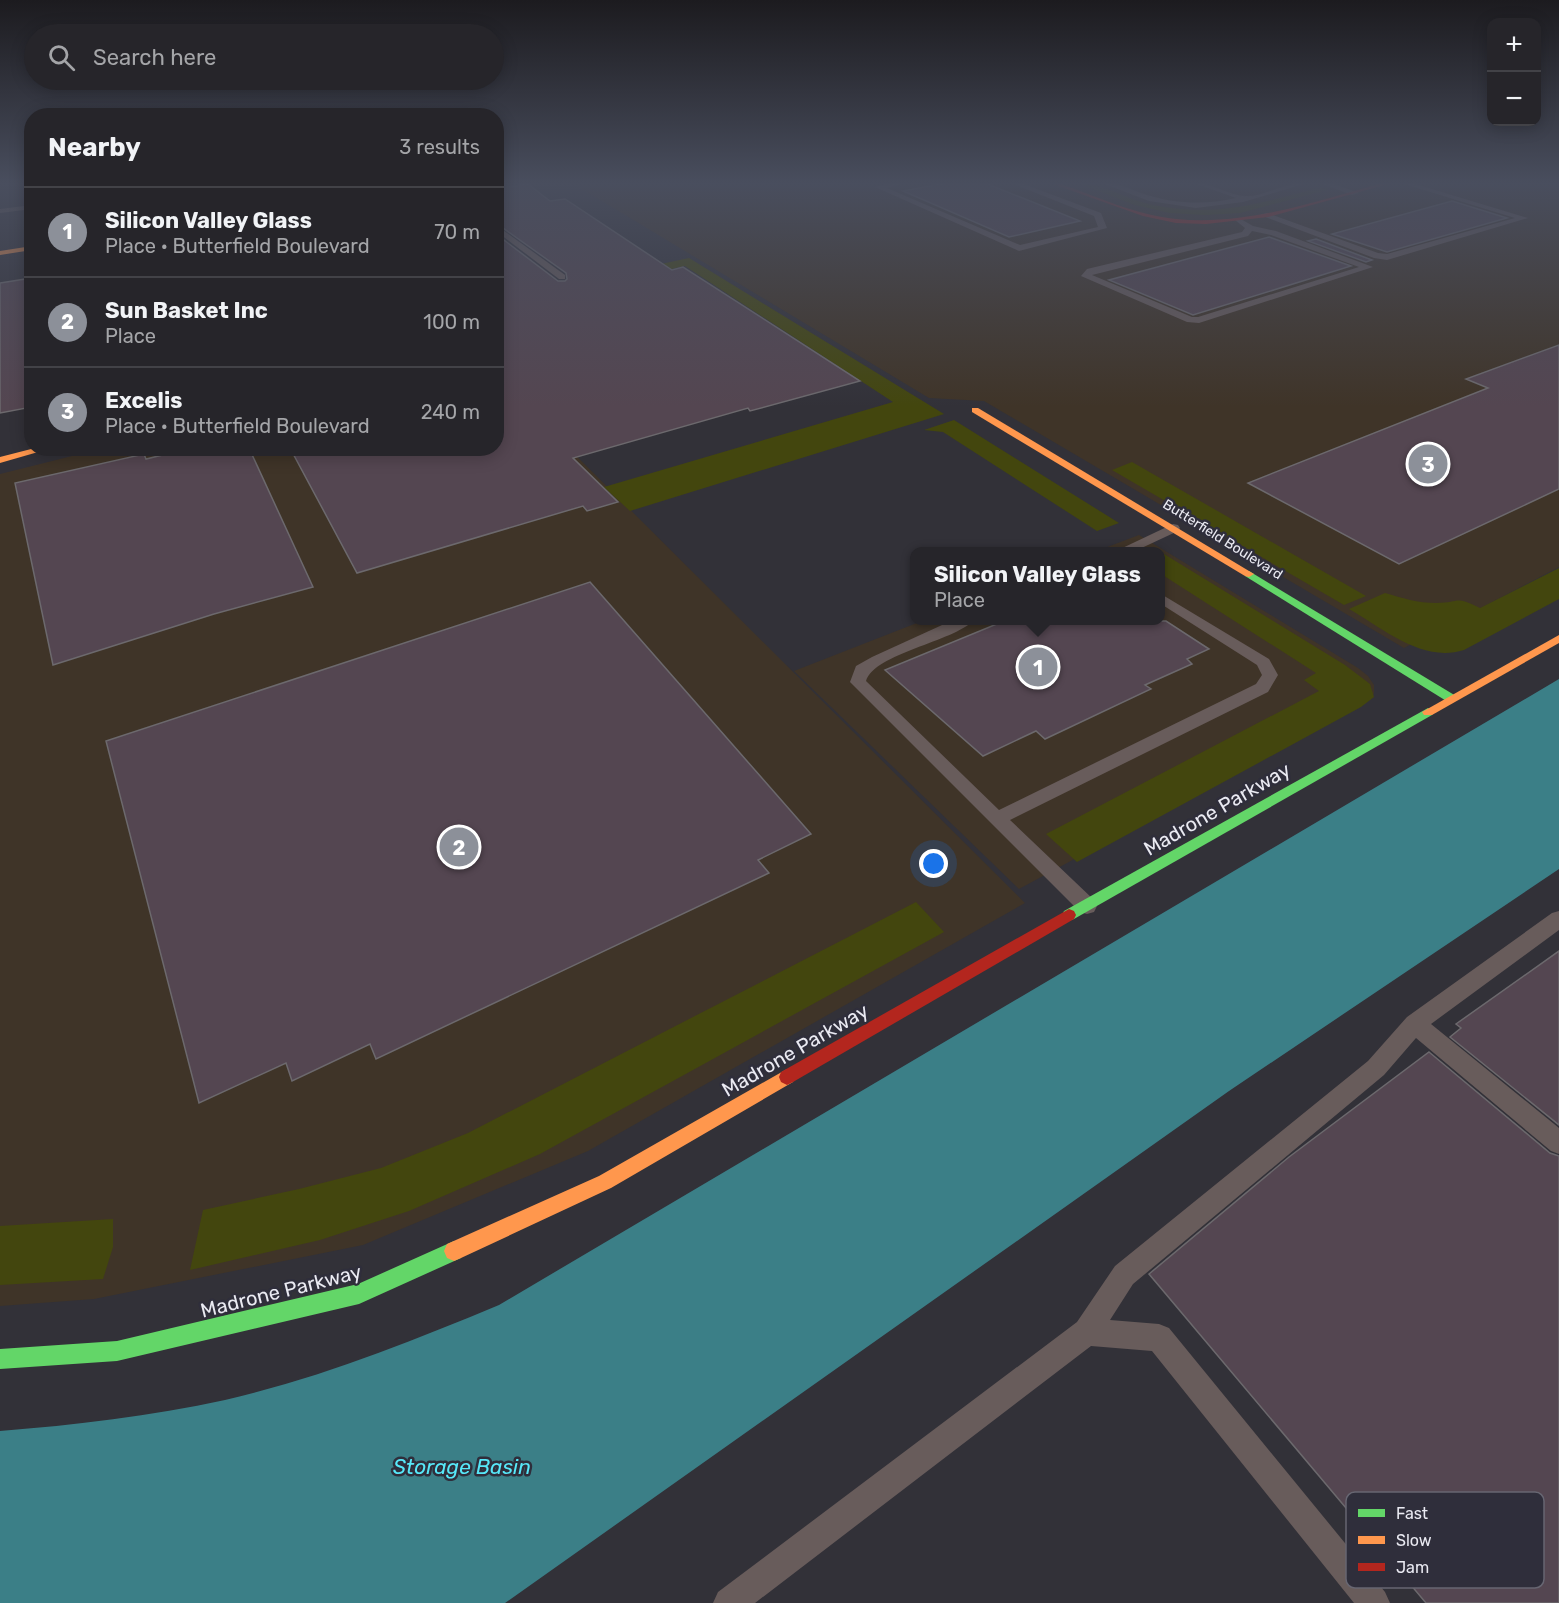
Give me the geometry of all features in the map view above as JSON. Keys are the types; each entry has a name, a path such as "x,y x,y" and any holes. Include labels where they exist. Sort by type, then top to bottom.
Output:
{"street":[{"name":"Butterfield Boulevard","path":"975,410 1452,699"},
{"path":"0,460 24,454"},
{"name":"Madrone Parkway","path":"0,1359 117,1351 359,1294 605,1182 1559,638"}],"lane":[{"path":"537,258 562,277"},
{"path":"1145,258 1090,271 1086,276 1191,320 1199,320 1368,267 1342,258"},
{"path":"1132,547 1173,528"},
{"path":"997,819 1263,688 1270,675 1263,662 1165,601"},
{"path":"958,625 878,660 862,670 858,682 1087,906"},
{"path":"729,1603 1087,1332 1124,1275 1376,1068 1415,1024 1559,919"},
{"path":"1415,1024 1559,1143"},
{"path":"1087,1332 1159,1338 1346,1568"},
{"path":"1362,1588 1374,1603"}],"shaded area":[{"path":"689,258 944,414 630,511 604,487 893,402 685,266 577,290 595,278"},
{"path":"696,258 1559,258 1559,567 1404,648 984,401 929,398"},
{"path":"504,384 1025,903 588,1151 363,1245 94,1299 0,1306 0,474 72,456 504,456"},
{"path":"954,420 1119,523 1097,531 943,432 924,430"},
{"path":"1132,462 1366,596 1344,605 1112,470"},
{"path":"1139,535 1159,547 1108,547"},
{"path":"1165,551 1358,668 1374,685 1374,694 1368,700 1019,889 794,671 912,625 1165,625"},
{"path":"1165,555 1345,665 1370,684 1374,697 1361,707 1077,862 1046,834 1319,691 1304,680 1316,673 1165,577"},
{"path":"1559,568 1559,599 1464,650 1448,653 1418,648 1349,609 1385,593 1423,602 1461,601 1480,608"},
{"path":"916,902 944,932 540,1154 409,1211 320,1240 190,1270 203,1210 381,1168 468,1133"},
{"path":"113,1219 113,1247 103,1279 0,1285 0,1226"}],"water":[{"name":"Storage Basin","path":"1559,679 1559,869 1229,1091 505,1603 0,1603 0,1431 85,1423 225,1400 330,1370 499,1305"}],"building":[{"path":"504,258 527,258 558,281 567,279 566,273 545,258 654,258 672,270 683,267 860,381 750,411 748,408 573,458 618,502 587,511 583,506 357,573 294,456 504,456"},
{"path":"1192,258 1328,258 1351,266 1193,315 1109,280"},
{"path":"1354,258 1372,260 1366,262"},
{"path":"24,279 24,408 0,413 0,283"},
{"path":"1559,345 1559,489 1399,564 1248,483 1488,388 1466,379"},
{"path":"135,456 145,456 146,459 158,456 253,456 313,587 214,614 53,665 15,483"},
{"path":"590,582 811,834 758,860 769,873 376,1059 370,1044 292,1081 286,1063 199,1103 106,741"},
{"path":"1166,621 1209,649 1187,659 1192,664 1145,685 1151,689 1045,739 1036,731 983,756 885,670 994,625 1165,625"},
{"path":"1559,951 1559,1125 1450,1037 1461,1028 1456,1024"},
{"path":"1429,1052 1550,1153 1559,1156 1559,1603 1426,1603 1413,1588 1544,1588 1544,1492 1346,1492 1346,1508 1149,1274 1289,1157"}],"traffic: fast":[{"path":"1249,574 1452,699"},
{"path":"1069,915 1428,712"},
{"path":"0,1359 117,1351 359,1294 454,1251"}],"traffic: slow":[{"path":"975,410 1249,574"},
{"path":"0,460 24,454"},
{"path":"1428,712 1559,638"},
{"path":"454,1251 605,1182 787,1077"}],"traffic: jam":[{"path":"787,1077 1069,915"}],"place":[{"name":"Excelis","path":"1428,464"},
{"name":"Silicon Valley Glass","path":"1038,667"},
{"name":"Sun Basket Inc","path":"459,847"}]}
